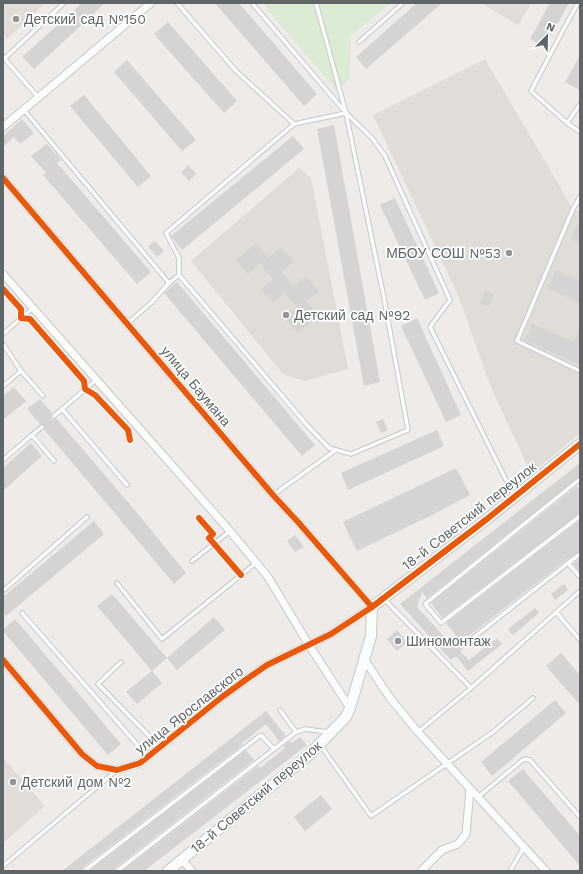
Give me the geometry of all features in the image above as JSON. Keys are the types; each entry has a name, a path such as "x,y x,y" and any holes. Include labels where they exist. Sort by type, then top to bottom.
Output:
{"street":[{"path":"3,127 151,3"},
{"name":"улица Баумана","path":"3,178 273,495 372,607"},
{"path":"3,274 230,531 268,578 350,708"},
{"name":"18-й Советский переулок","path":"168,871 320,745 346,717 371,636 372,607 487,519 580,444"},
{"name":"улица Ярославского","path":"3,660 82,754 97,766 116,770 140,763 244,680 268,665 331,634 372,607"},
{"path":"364,659 390,698 418,732 546,871"},
{"path":"421,871 442,850 458,844 466,834 470,789"},
{"path":"182,860 192,871"}],"lane":[{"path":"38,97 4,58 64,3"},
{"path":"177,3 236,71 294,124"},
{"path":"252,3 346,113 372,138 385,156 450,300 430,327 514,497"},
{"path":"316,3 346,113 384,298 408,430 351,454 329,448 306,424 179,275 179,258 166,233 294,124 346,113"},
{"path":"359,42 403,3"},
{"path":"578,3 531,91 567,123 580,132"},
{"path":"567,123 580,104"},
{"path":"24,110 169,283"},
{"path":"580,197 573,209 517,341 580,371"},
{"path":"127,324 179,275"},
{"path":"3,334 33,308"},
{"path":"3,344 21,372 43,396"},
{"path":"3,386 21,372"},
{"path":"54,416 96,380"},
{"path":"62,409 127,485"},
{"path":"3,460 42,427"},
{"path":"32,435 54,461"},
{"path":"273,495 336,450"},
{"path":"580,479 425,604 441,623 580,516"},
{"path":"3,590 87,518"},
{"path":"192,561 230,531"},
{"path":"469,641 580,554"},
{"path":"117,583 162,639 256,563"},
{"path":"568,563 580,577"},
{"path":"418,732 471,688 580,591"},
{"path":"384,598 471,688"},
{"path":"556,612 580,640"},
{"path":"22,613 148,757"},
{"path":"121,662 98,684 160,747"},
{"path":"320,745 371,816 463,754 493,732 533,698"},
{"path":"280,710 296,732"},
{"path":"117,871 296,732 305,729 331,732"},
{"path":"84,871 261,735 274,750"},
{"path":"478,797 524,759 530,760 580,817"},
{"path":"3,866 116,770"},
{"path":"510,871 524,847"}],"shaded area":[{"name":"Детский сад №150","path":"3,3 45,3 7,39 3,34"},
{"path":"481,3 531,3 518,25"},
{"name":"МБОУ СОШ №53","path":"485,59 573,209 580,212 580,433 531,474 490,385 458,295 373,115"},
{"name":"Детский сад №92","path":"299,168 311,178 348,369 305,381 283,374 191,261"},
{"name":"Детский дом №2","path":"3,758 45,806 3,843"}],"green space":[{"path":"262,3 391,3 351,35 350,78 337,91"}],"building":[{"path":"82,3 105,3 34,69 22,57"},
{"path":"215,3 239,3 317,94 304,106"},
{"path":"417,3 442,3 366,69 356,57"},
{"path":"550,3 569,3 544,47 530,39"},
{"path":"168,22 237,101 224,113 154,34"},
{"path":"580,55 580,90 565,82"},
{"path":"127,60 196,140 182,151 114,72"},
{"path":"84,95 151,176 138,187 70,106"},
{"path":"22,119 34,133 20,144 14,137 3,147 3,136"},
{"path":"334,125 380,382 364,386 317,129"},
{"path":"293,136 304,149 182,250 171,236"},
{"path":"47,144 61,160 57,163 151,272 137,284 43,175 46,173 31,156"},
{"path":"188,165 196,174 189,181 181,173"},
{"path":"395,198 439,293 425,300 380,205"},
{"path":"580,219 580,243 571,239"},
{"path":"155,241 164,251 157,257 148,246"},
{"path":"256,243 268,258 281,247 294,261 281,272 294,286 306,276 319,291 306,301 319,315 298,333 285,319 298,308 285,293 273,303 261,289 273,279 260,264 248,274 236,260"},
{"path":"556,270 580,281 580,303 548,288"},
{"path":"177,282 315,445 302,456 164,293"},
{"path":"485,291 494,294 489,306 480,303"},
{"path":"417,318 461,415 446,422 401,326"},
{"path":"532,324 574,342 580,330 580,365 525,340"},
{"path":"14,387 26,401 3,420 3,396"},
{"path":"40,399 52,413 51,418 56,418 186,573 174,584 44,429 44,425 40,424 27,409"},
{"path":"383,419 388,430 381,433 376,422"},
{"path":"437,430 444,446 348,490 341,473"},
{"path":"31,443 42,456 3,491 3,468"},
{"path":"580,463 580,476 427,598 422,592 417,607 451,644 458,639 465,647 460,651 469,660 497,638 502,644 468,671 456,656 451,660 400,604"},
{"path":"456,468 470,495 357,551 343,522"},
{"path":"577,486 580,490 580,513 442,618 431,603"},
{"path":"580,520 580,551 566,560 461,642 446,623"},
{"path":"94,521 104,534 6,616 3,612 3,597"},
{"path":"295,535 304,547 295,552 287,541"},
{"path":"580,558 580,572 573,564"},
{"path":"564,584 568,590 555,600 551,594"},
{"path":"112,594 167,658 152,671 97,606"},
{"path":"535,608 539,613 513,635 508,629"},
{"path":"214,617 225,630 177,670 167,658"},
{"path":"15,619 121,744 108,755 3,631"},
{"path":"397,630 407,642 397,651 387,639"},
{"path":"561,653 580,675 580,705 546,666"},
{"path":"152,671 162,683 137,704 126,692"},
{"path":"555,700 566,713 492,776 481,762"},
{"path":"266,711 286,736 279,741 266,724 241,744 242,745 82,868 81,871 62,871"},
{"path":"300,737 307,745 144,871 122,871 258,766 260,768 285,748 283,746 290,741 292,743"},
{"path":"246,750 254,760 115,868 114,871 89,871"},
{"path":"523,769 580,836 580,866 508,781"},
{"path":"321,795 332,809 305,831 294,817"}],"cycle path":[{"path":"3,178 273,495 372,607"},
{"path":"3,289 21,309 21,318 30,319 84,381 85,389 95,395 128,430 130,440"},
{"path":"3,660 82,754 97,766 117,770 140,763 222,697 267,665 331,634 372,607 487,519 580,444"},
{"path":"199,518 213,534 209,538 241,575"}],"place":[{"name":"Детский сад №150","path":"16,19"},
{"name":"МБОУ СОШ №53","path":"509,253"},
{"name":"Детский сад №92","path":"286,315"},
{"name":"Шиномонтаж","path":"398,641"},
{"name":"Детский дом №2","path":"13,782"}]}
